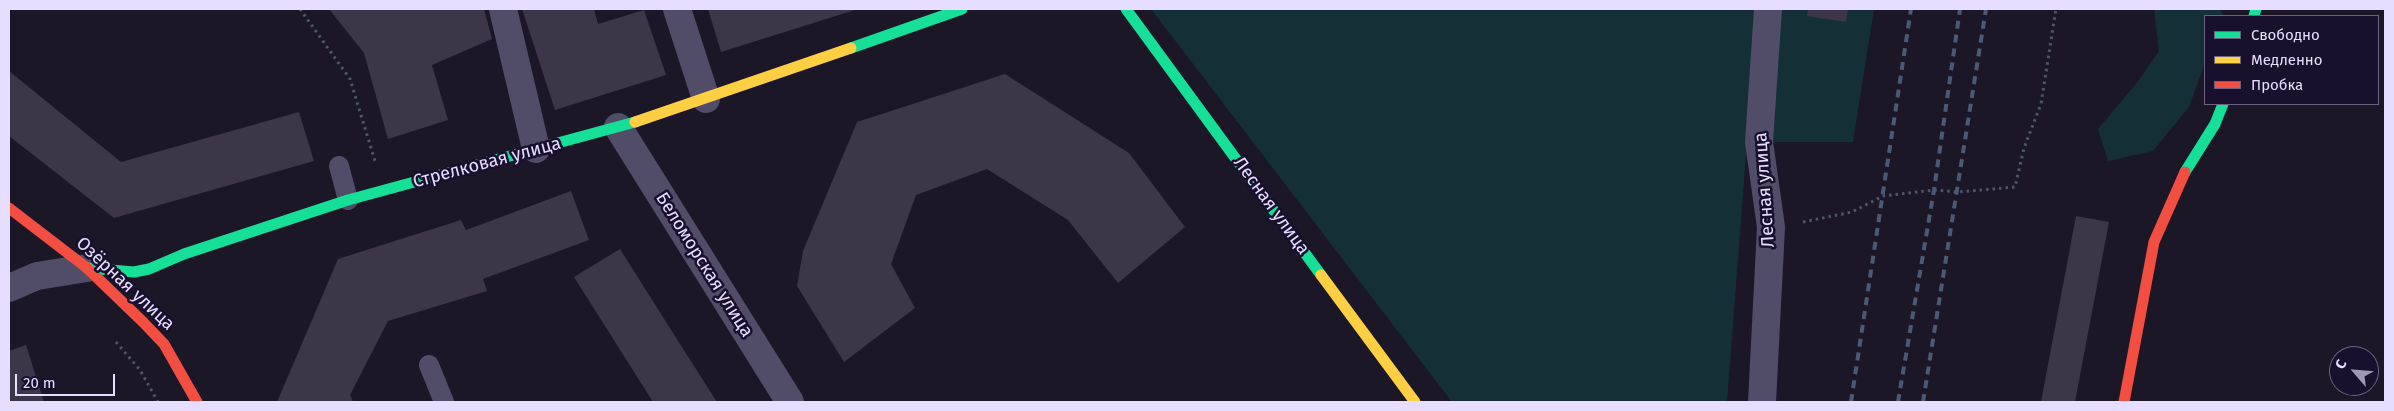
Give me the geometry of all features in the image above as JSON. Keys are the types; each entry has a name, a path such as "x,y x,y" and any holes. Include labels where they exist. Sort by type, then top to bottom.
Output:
{"street":[{"path":"503,9 536,149"},
{"path":"677,9 706,99"},
{"name":"Стрелковая улица","path":"9,288 37,276 88,268 134,272 149,269 184,254 348,200 618,127 706,99 962,9"},
{"name":"Лесная улица","path":"1126,9 1416,402"},
{"name":"Лесная улица","path":"1762,402 1771,226 1759,142 1768,9"},
{"path":"2124,402 2154,242 2183,176 2215,124 2223,105"},
{"name":"Беломорская улица","path":"618,127 790,402"},
{"name":"Озёрная улица","path":"9,208 88,268 164,344 197,402"}],"lane":[{"path":"339,166 348,200"},
{"path":"430,365 444,402"}],"path":[{"path":"300,9 350,79 384,191"},
{"path":"1771,226 1820,220 1852,212 1882,196 1934,190 1958,192 2015,187 2024,148 2041,104 2056,9"},
{"path":"110,335 140,370 158,402"}],"green space":[{"path":"1151,9 1874,9 1853,142 1747,142 1727,402 1452,402"},
{"path":"2154,9 2220,9 2223,15 2204,15 2204,66 2189,107 2153,151 2108,161 2098,129 2139,80 2159,51"}],"building":[{"path":"329,9 484,9 492,39 432,65 448,120 388,139 364,53"},
{"path":"522,9 594,9 598,24 644,10 666,75 555,110"},
{"path":"708,9 858,9 721,52"},
{"path":"1808,9 1848,9 1846,22 1807,16"},
{"path":"9,71 121,162 299,112 314,161 114,218 9,136"},
{"path":"1005,74 1129,153 1185,227 1118,283 1068,220 987,169 916,195 891,264 915,308 844,362 797,286 803,251 857,122"},
{"path":"571,191 589,240 483,279 487,291 388,321 350,395 353,402 277,402 338,259 461,220 466,230"},
{"path":"2076,216 2109,222 2075,402 2041,402"},
{"path":"620,249 717,402 653,402 574,277"},
{"path":"26,345 44,402 9,402 9,351"}],"railway":[{"path":"1851,402 1911,9"},
{"path":"1898,402 1934,190 1960,9"},
{"path":"1923,402 1986,9"}],"traffic: fast":[{"path":"851,48 962,9"},
{"path":"1126,9 1321,275"},
{"path":"2254,15 2256,9"},
{"path":"2185,172 2215,124 2223,105"},
{"path":"87,268 134,272 149,269 184,254 348,200 635,122"}],"traffic: slow":[{"path":"635,122 851,48"},
{"path":"1321,275 1415,402"}],"traffic: jam":[{"path":"2124,402 2154,242 2185,172"},
{"path":"9,208 87,268 143,322 164,344 197,402"}]}
